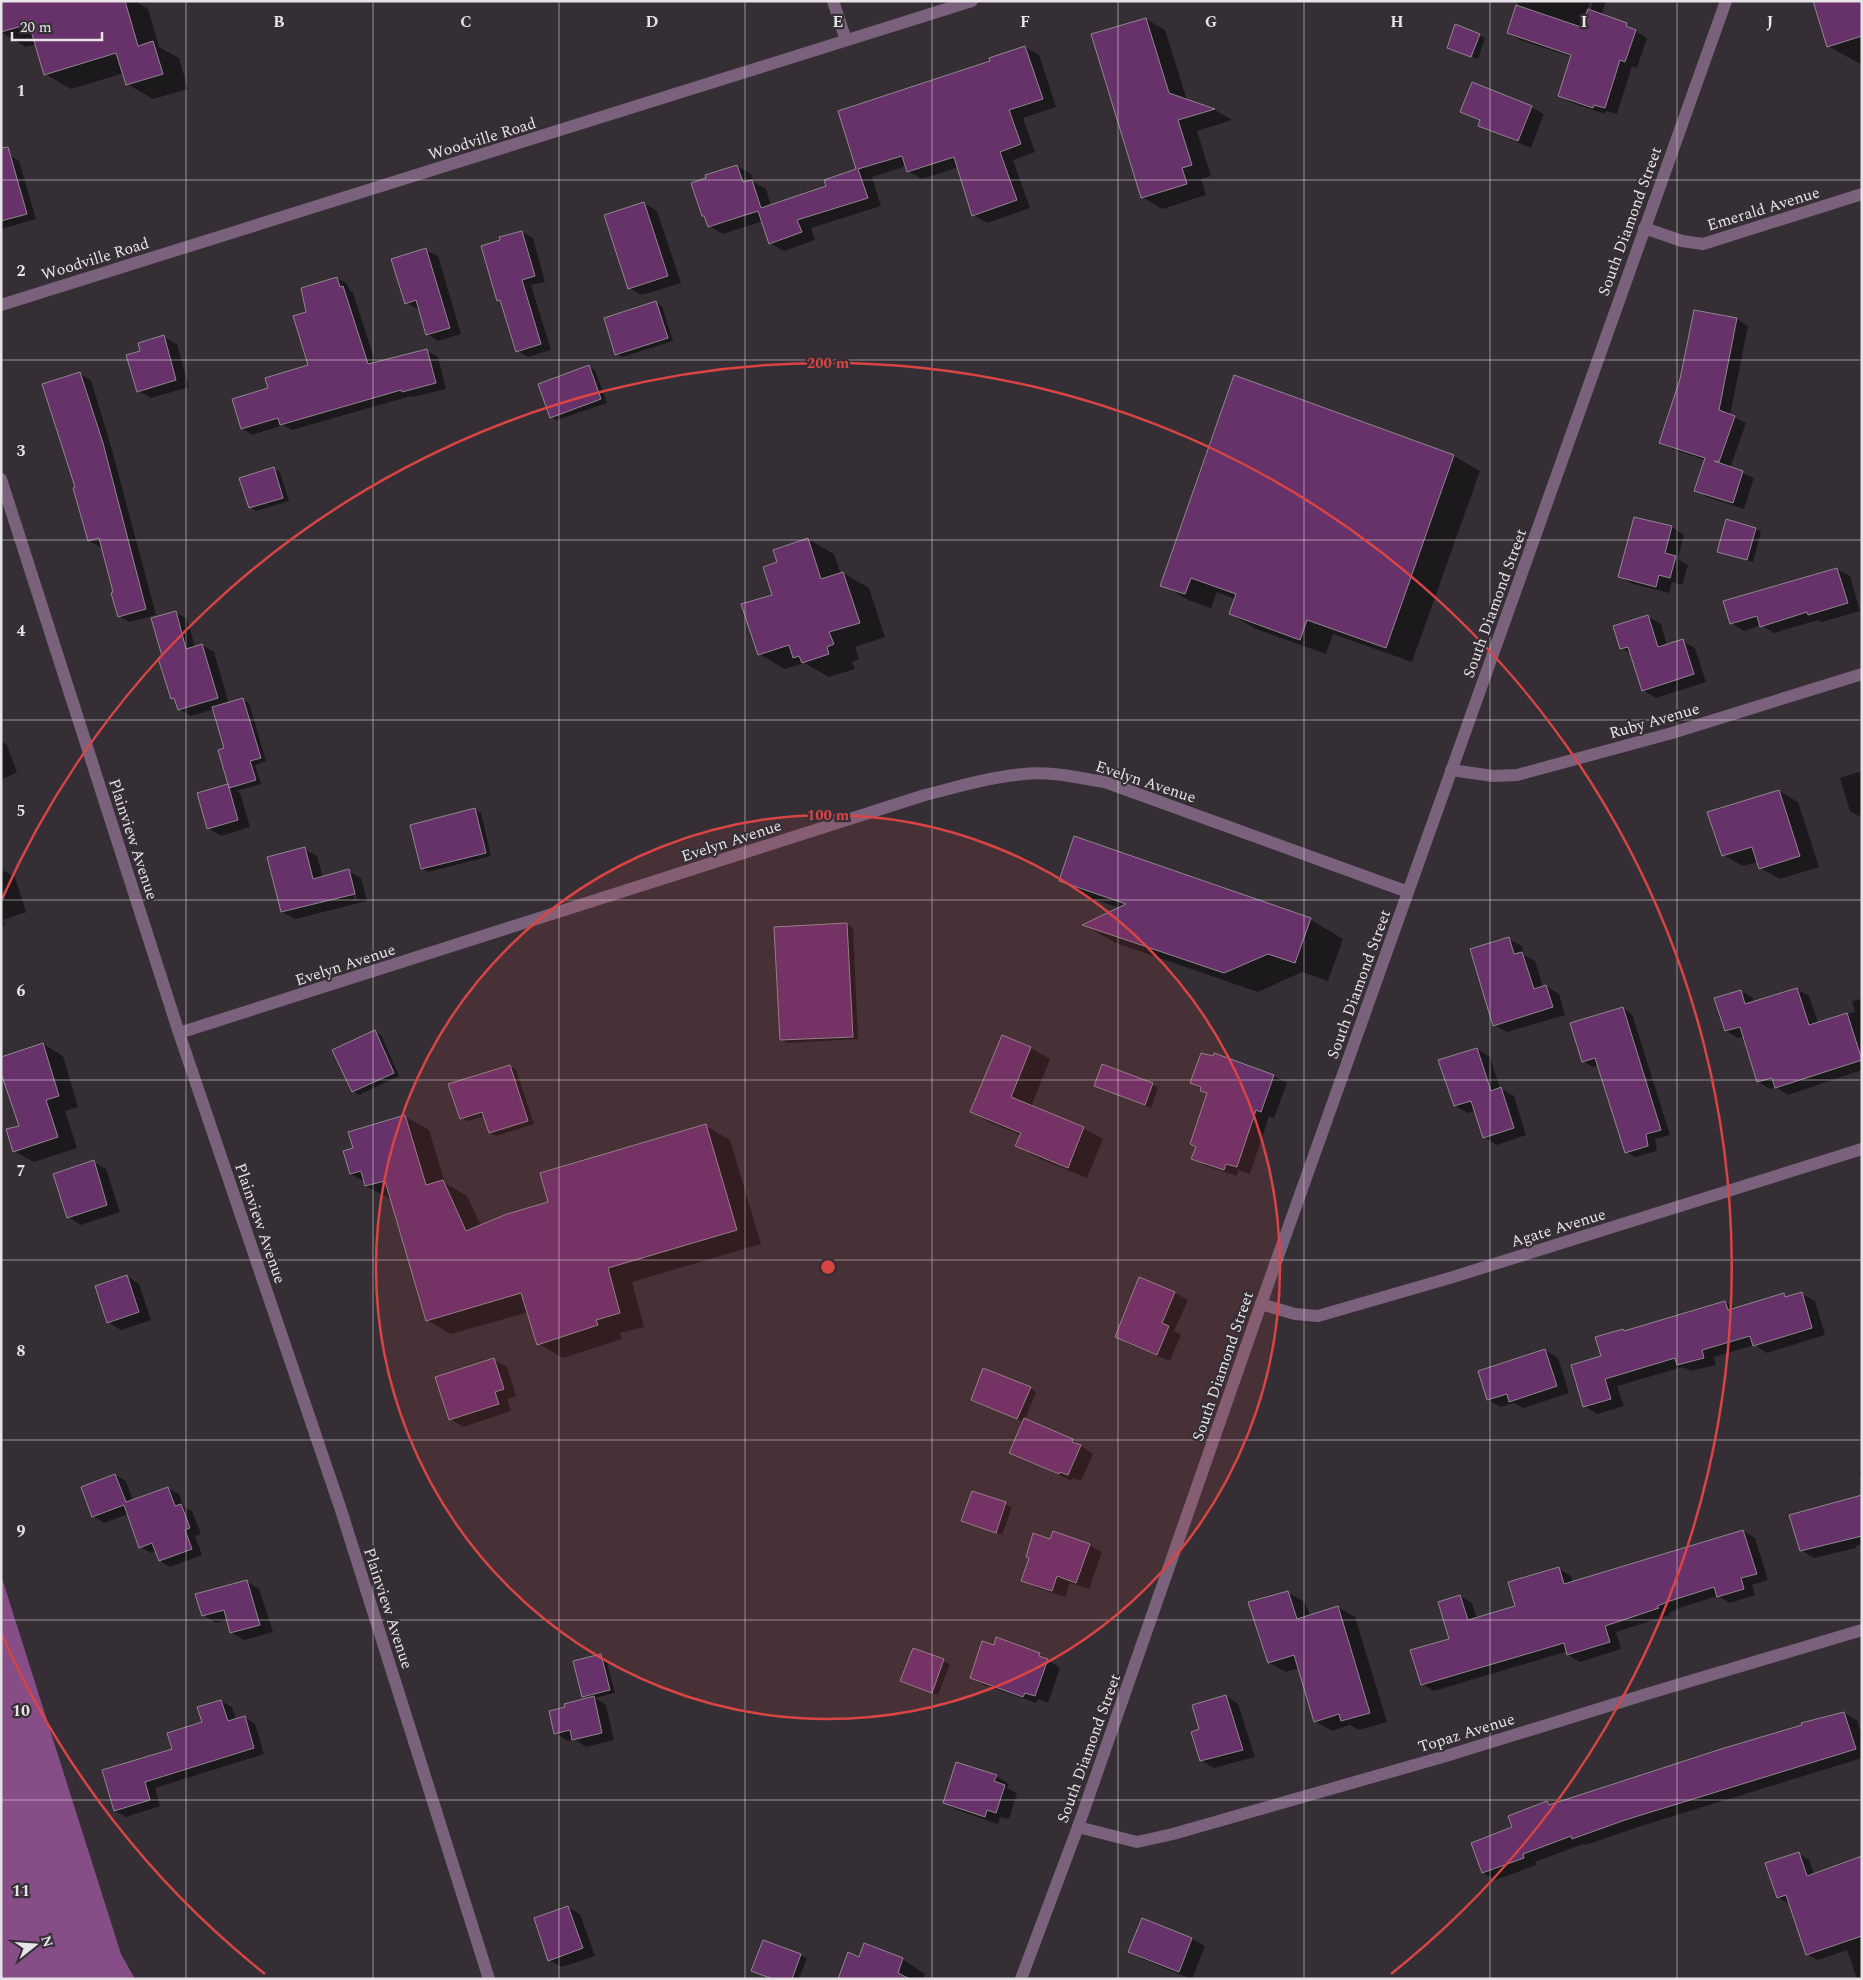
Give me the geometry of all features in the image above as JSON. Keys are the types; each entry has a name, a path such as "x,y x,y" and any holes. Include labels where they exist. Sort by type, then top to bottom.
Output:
{"street":[{"path":"833,1 846,40"},
{"name":"Woodville Road","path":"1,305 972,1"},
{"name":"South Diamond Street","path":"1021,1979 1078,1828 1261,1304 1726,1"},
{"name":"Emerald Avenue","path":"1644,228 1682,241 1703,244 1862,194"},
{"name":"Plainview Avenue","path":"1,479 179,1033 341,1510 489,1979"},
{"name":"Ruby Avenue","path":"1452,770 1494,776 1516,775 1672,733 1862,674"},
{"name":"Evelyn Avenue","path":"179,1033 925,795 983,780 1025,774 1067,776 1105,782 1408,892"},
{"name":"Agate Avenue","path":"1261,1304 1295,1314 1318,1316 1453,1277 1862,1150"},
{"name":"Topaz Avenue","path":"1078,1828 1137,1842 1173,1834 1446,1756 1650,1692 1862,1630"}],"shaded area":[{"path":"1,1575 121,1954 135,1979 1,1979"}],"building":[{"path":"1,1 125,1 138,46 153,41 163,74 126,85 116,53 44,75 29,24 1,32"},
{"path":"1813,1 1862,1 1862,36 1827,47"},
{"path":"1516,5 1581,27 1588,9 1627,23 1626,26 1636,30 1625,62 1620,60 1605,108 1594,105 1593,108 1558,96 1571,55 1507,33"},
{"path":"1146,18 1169,93 1215,109 1178,120 1192,165 1182,168 1187,184 1141,198 1091,34"},
{"path":"1455,24 1480,34 1471,57 1447,48"},
{"path":"1025,46 1043,99 1009,110 1021,144 1000,152 1017,200 972,216 954,157 907,172 902,156 858,169 868,198 797,220 802,232 769,244 758,211 708,227 704,216 702,216 691,183 706,178 705,175 737,165 743,182 752,180 761,208 826,186 824,180 856,169 838,111 990,61 989,58"},
{"path":"1472,82 1532,106 1518,141 1478,126 1480,120 1460,112"},
{"path":"8,147 27,214 1,221 1,148"},
{"path":"644,202 668,276 628,289 604,215"},
{"path":"522,231 535,276 522,280 541,344 516,352 500,300 497,301 481,246 500,240 499,237"},
{"path":"426,248 450,328 426,335 416,300 405,304 391,259"},
{"path":"337,277 340,287 343,286 368,364 427,349 436,383 402,392 401,390 280,425 278,418 241,429 232,399 268,388 265,378 308,365 293,316 306,312 301,288"},
{"path":"656,301 668,338 615,355 604,318"},
{"path":"1694,310 1737,318 1719,410 1735,416 1719,462 1714,461 1743,471 1733,503 1694,491 1705,458 1659,443 1680,379"},
{"path":"164,335 176,380 137,392 126,355 140,351 138,343"},
{"path":"589,365 601,399 550,418 538,384"},
{"path":"80,372 103,443 146,609 118,617 99,538 88,541 73,488 75,487 42,384"},
{"path":"1234,375 1454,455 1386,648 1307,620 1300,640 1229,614 1236,594 1191,578 1185,594 1160,586"},
{"path":"274,467 283,498 249,508 239,478"},
{"path":"1634,517 1672,526 1665,553 1676,556 1670,578 1659,575 1656,587 1618,577"},
{"path":"1726,519 1756,528 1747,560 1717,552"},
{"path":"808,538 821,579 843,572 860,623 829,632 834,644 827,647 829,654 802,663 799,656 793,658 789,645 758,655 741,604 772,595 763,567 777,562 773,550"},
{"path":"1837,568 1848,603 1808,615 1807,612 1760,627 1757,616 1730,624 1723,601"},
{"path":"176,611 186,649 202,644 218,698 178,710 174,698 171,699 158,658 162,656 151,618"},
{"path":"1648,615 1658,647 1683,639 1694,674 1642,691 1628,647 1620,649 1613,626"},
{"path":"243,698 261,758 250,761 256,780 229,788 218,750 224,748 212,707"},
{"path":"228,784 238,820 207,829 197,793"},
{"path":"1779,790 1800,856 1759,869 1752,847 1722,856 1707,812"},
{"path":"475,808 486,853 421,869 410,825"},
{"path":"1074,836 1311,918 1295,963 1268,954 1224,973 1082,925 1126,904 1059,881"},
{"path":"305,847 313,879 349,869 355,894 281,912 267,857"},
{"path":"847,923 853,1037 780,1040 774,927"},
{"path":"1509,937 1514,954 1522,952 1534,989 1546,985 1553,1007 1493,1026 1470,949"},
{"path":"1797,988 1809,1025 1847,1013 1862,1060 1775,1088 1772,1078 1757,1082 1740,1027 1725,1031 1714,998 1741,990 1745,1004"},
{"path":"1623,1007 1661,1130 1646,1134 1648,1146 1625,1153 1595,1058 1582,1062 1570,1023"},
{"path":"375,1030 394,1073 352,1092 332,1050"},
{"path":"1002,1035 1031,1047 1011,1097 1084,1127 1068,1168 1015,1146 1021,1133 970,1112"},
{"path":"43,1043 59,1096 46,1100 58,1137 13,1152 6,1129 19,1126 1,1073 1,1057"},
{"path":"1477,1048 1491,1091 1501,1087 1514,1128 1483,1138 1471,1101 1454,1106 1438,1060"},
{"path":"1201,1053 1213,1056 1214,1053 1274,1075 1261,1112 1256,1110 1237,1167 1226,1164 1224,1170 1191,1159 1196,1147 1190,1144 1207,1093 1200,1091 1201,1087 1190,1083"},
{"path":"1102,1064 1153,1083 1145,1105 1094,1086"},
{"path":"510,1065 528,1121 489,1133 482,1112 460,1119 448,1084"},
{"path":"405,1115 426,1185 443,1180 466,1231 507,1214 548,1202 540,1173 706,1124 737,1230 608,1268 620,1313 596,1320 598,1325 537,1345 521,1293 426,1321 385,1181 365,1186 361,1171 350,1174 343,1151 353,1148 348,1132"},
{"path":"94,1160 107,1205 67,1218 53,1174"},
{"path":"127,1275 139,1312 107,1323 95,1286"},
{"path":"1139,1277 1175,1292 1162,1323 1169,1326 1157,1355 1115,1337"},
{"path":"1802,1292 1812,1328 1753,1346 1750,1336 1702,1350 1704,1358 1677,1365 1675,1358 1605,1379 1611,1399 1583,1407 1571,1365 1601,1356 1595,1337 1623,1329 1624,1331 1725,1301 1728,1310 1784,1293 1785,1297"},
{"path":"1545,1349 1557,1386 1509,1402 1507,1394 1487,1400 1478,1371"},
{"path":"494,1358 504,1389 495,1392 499,1404 449,1420 435,1377"},
{"path":"983,1368 1031,1387 1017,1419 971,1400"},
{"path":"1024,1418 1073,1439 1072,1442 1081,1445 1068,1475 1060,1472 1059,1474 1009,1453"},
{"path":"115,1474 126,1502 168,1487 175,1506 181,1504 190,1528 185,1530 192,1549 159,1561 152,1543 139,1548 124,1505 92,1517 81,1487"},
{"path":"972,1491 1006,1502 996,1533 961,1521"},
{"path":"1862,1495 1862,1536 1800,1551 1789,1515"},
{"path":"1743,1530 1757,1574 1741,1578 1744,1589 1717,1597 1714,1587 1670,1601 1657,1606 1659,1608 1605,1626 1610,1642 1567,1655 1564,1643 1421,1685 1410,1650 1449,1639 1438,1602 1460,1595 1468,1620 1515,1606 1508,1582 1559,1567 1564,1584"},
{"path":"1053,1531 1090,1544 1076,1583 1057,1576 1052,1591 1021,1581 1029,1558 1026,1557 1033,1533 1050,1539"},
{"path":"247,1580 260,1625 230,1633 224,1610 202,1616 195,1594"},
{"path":"1288,1591 1297,1619 1338,1606 1370,1713 1341,1721 1339,1714 1314,1722 1294,1655 1268,1663 1248,1602"},
{"path":"996,1637 1040,1653 1039,1656 1048,1659 1035,1696 1025,1693 1023,1697 970,1678 982,1641 994,1645"},
{"path":"913,1648 944,1659 932,1693 900,1681"},
{"path":"601,1654 610,1690 582,1697 573,1661"},
{"path":"1226,1695 1243,1750 1200,1761 1191,1732 1199,1729 1192,1705"},
{"path":"594,1696 602,1733 572,1740 570,1730 554,1734 549,1711 565,1707 564,1704"},
{"path":"221,1700 228,1721 245,1716 254,1748 145,1782 150,1800 114,1811 102,1770 172,1749 167,1733 202,1722 197,1707"},
{"path":"1844,1712 1856,1749 1625,1820 1572,1839 1571,1836 1523,1854 1524,1858 1482,1873 1471,1843 1512,1827 1508,1816 1547,1801 1549,1805 1721,1749 1802,1725 1801,1723"},
{"path":"956,1762 997,1775 994,1781 1005,1785 996,1813 987,1810 985,1817 943,1803"},
{"path":"1799,1852 1807,1876 1862,1856 1862,1936 1806,1955 1786,1895 1777,1898 1765,1863"},
{"path":"568,1906 583,1948 548,1961 534,1918"},
{"path":"1142,1918 1192,1938 1179,1972 1128,1952"},
{"path":"763,1940 801,1954 792,1979 773,1979 751,1971"},
{"path":"864,1943 903,1958 898,1973 910,1979 838,1979 848,1952 859,1957"}]}
